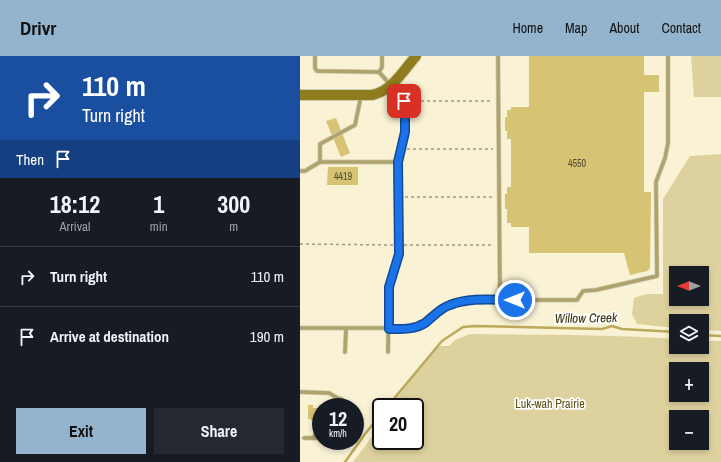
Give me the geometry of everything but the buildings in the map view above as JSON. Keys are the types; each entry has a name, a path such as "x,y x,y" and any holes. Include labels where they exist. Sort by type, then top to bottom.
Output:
{"street":[{"path":"300,95 361,95 378,93 390,86 416,56"}],"lane":[{"path":"315,56 315,68 317,71 379,72"},
{"path":"379,72 382,67 382,56"},
{"path":"498,56 500,300"},
{"path":"300,328 405,329 417,327 445,307 461,302 500,300 577,300 583,290 596,290 657,276 656,182 665,158 668,143 668,56"},
{"path":"379,72 404,101 405,106 405,132 398,162 399,254 389,287 388,352"},
{"path":"320,162 320,144 355,125 361,95"},
{"path":"300,171 305,171 320,162 398,162"},
{"path":"345,352 346,329"},
{"path":"300,392 329,393 338,398"},
{"path":"304,438 312,438"}],"path":[{"path":"404,101 499,101"},
{"path":"402,149 499,149"},
{"path":"399,197 499,197"}],"green space":[{"path":"691,56 721,56 721,97 694,97"},
{"path":"721,154 721,331 709,330 709,314 669,314 669,327 637,324 632,314 634,298 647,294 663,294 663,199 690,156"},
{"name":"Luk-wah Prairie","path":"470,334 625,336 669,339 669,354 709,354 709,341 721,341 721,462 353,462 362,450 364,450 364,447 372,437 372,450 424,450 424,398 393,398 438,346 449,346 455,340"}],"waterway":[{"name":"Willow Creek","path":"394,398 442,341 463,327 602,329 612,326 622,329 669,332"},
{"name":"Willow Creek","path":"709,335 721,336"},
{"name":"Willow Creek","path":"345,462 372,425"}],"route":[{"path":"404,101 405,132 398,162 399,254 389,287 389,329 417,327 445,307 461,302 515,300"}]}
